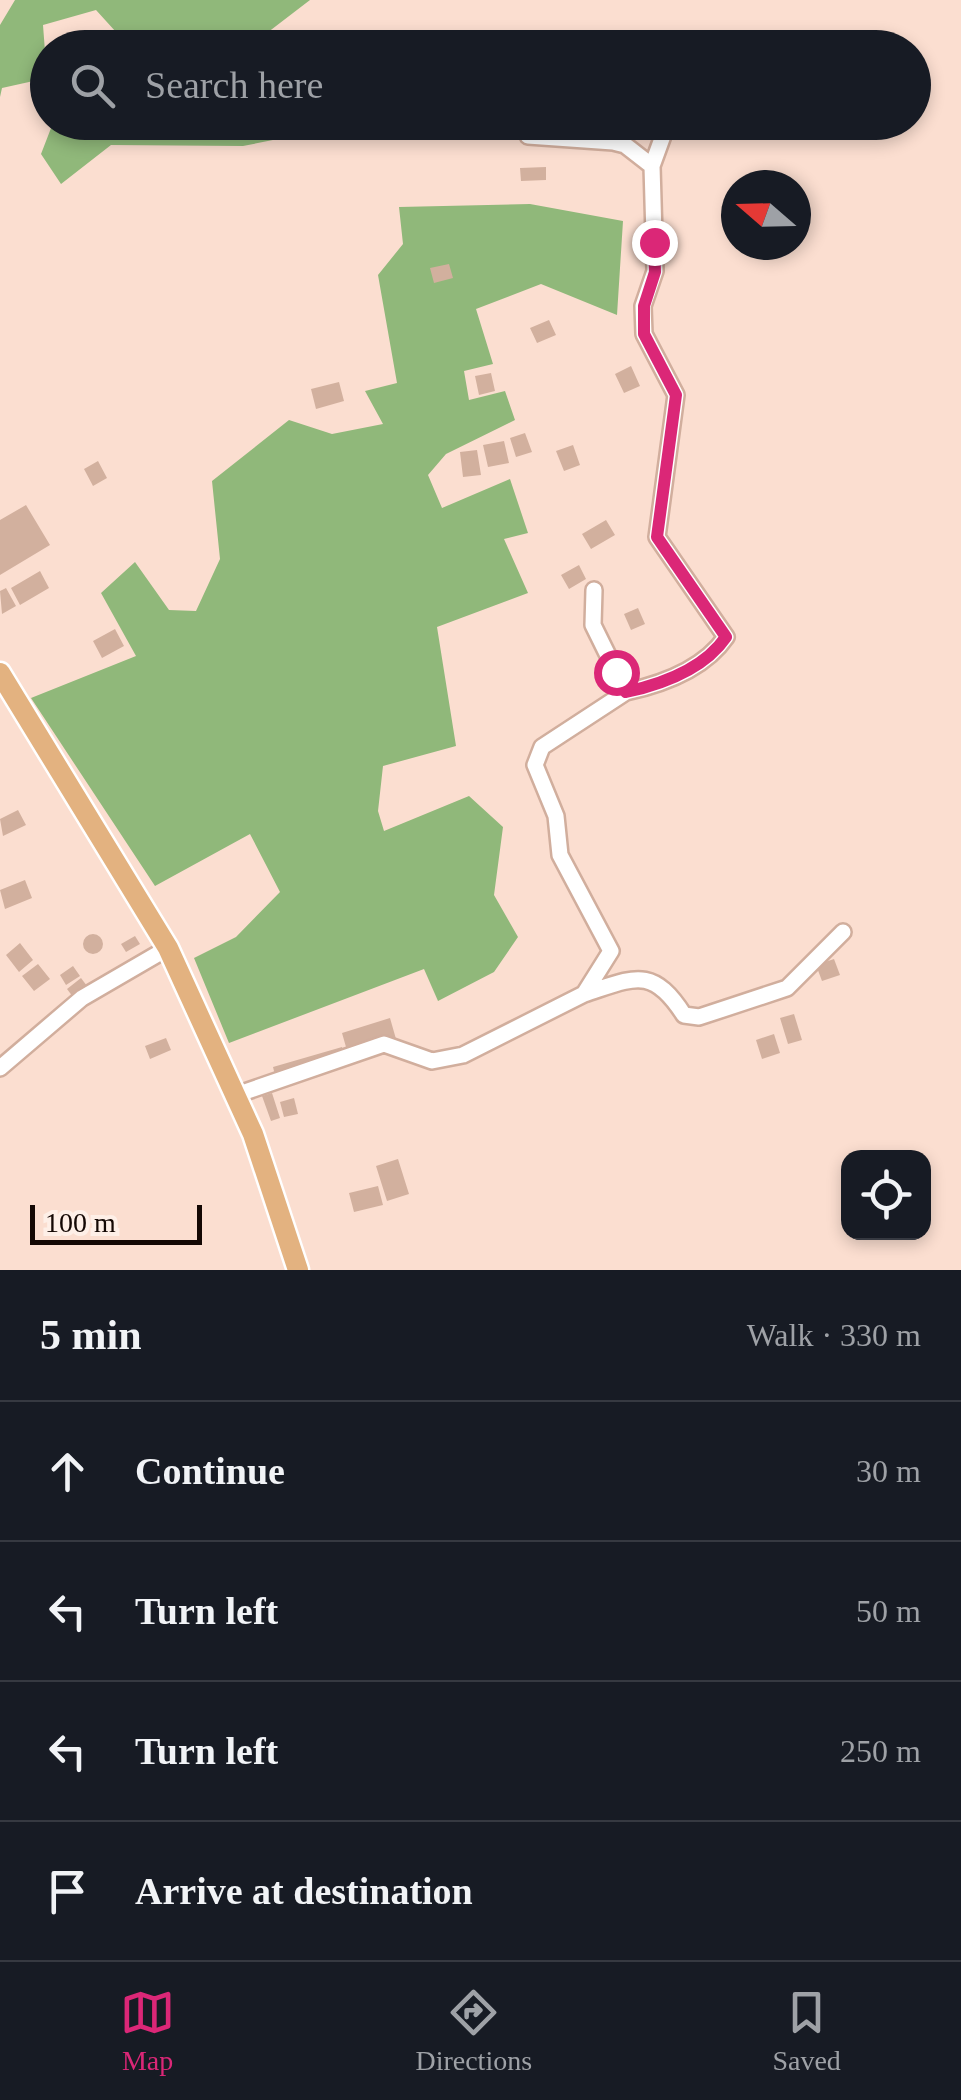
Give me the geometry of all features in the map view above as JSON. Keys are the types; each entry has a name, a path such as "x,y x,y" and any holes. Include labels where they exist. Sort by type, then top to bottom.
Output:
{"main road":[{"path":"0,673 168,948 236,1095 269,1177 298,1270"}],"street":[{"path":"571,140 625,145 652,166"},
{"path":"584,994 611,950 560,855 556,816 535,765 536,754 626,692 658,685 710,657 726,637 657,537 676,395 644,334 644,306 655,272 652,166 661,140"},
{"path":"594,590 593,626 626,692"},
{"path":"236,1095 384,1044 432,1061 463,1056 584,994 634,978 666,988 684,1015 699,1018 787,988 842,932"},
{"path":"0,1068 82,998 168,948"}],"green space":[{"path":"15,0 310,0 271,30 114,30 96,10 43,25 43,30 30,30 30,82 2,88 0,97 0,25"},
{"path":"46,140 273,140 243,146 111,145 61,184 41,154"},
{"path":"530,204 623,221 617,315 541,284 476,309 493,364 464,371 469,400 505,391 515,420 446,454 428,475 442,508 510,479 528,533 504,539 528,593 437,627 456,746 383,766 378,811 384,831 469,796 503,827 494,895 518,937 494,972 438,1001 424,969 229,1043 194,958 236,937 280,892 250,834 155,886 31,698 136,656 101,593 135,562 169,610 196,611 220,559 212,481 289,420 332,434 383,424 365,391 397,383 378,275 403,244 399,207"}],"building":[{"path":"546,167 546,180 521,181 520,168"},
{"path":"449,264 453,278 434,283 430,268"},
{"path":"549,320 556,335 537,343 530,328"},
{"path":"631,366 640,386 624,393 615,374"},
{"path":"491,373 495,391 479,395 475,376"},
{"path":"339,382 344,401 316,409 311,389"},
{"path":"525,433 532,452 516,457 510,438"},
{"path":"504,441 509,463 488,467 483,445"},
{"path":"573,445 580,465 564,471 556,451"},
{"path":"477,450 481,475 463,477 460,452"},
{"path":"98,461 107,478 93,486 84,469"},
{"path":"26,505 50,545 0,575 0,520"},
{"path":"606,520 615,535 591,549 582,534"},
{"path":"579,565 586,579 569,589 561,575"},
{"path":"40,571 49,588 20,605 11,588"},
{"path":"6,588 16,606 2,614 0,591"},
{"path":"638,608 645,624 631,630 624,614"},
{"path":"115,629 124,646 102,658 93,641"},
{"path":"18,810 26,825 3,836 0,819"},
{"path":"25,880 32,898 5,909 0,890"},
{"path":"89,934 97,934 103,944 97,954 89,954 83,948 83,940"},
{"path":"135,936 140,944 126,952 121,944"},
{"path":"20,943 33,960 19,972 6,955"},
{"path":"834,959 840,975 822,981 816,965"},
{"path":"38,964 50,979 34,991 22,976"},
{"path":"73,966 80,976 66,985 60,975"},
{"path":"81,978 87,986 73,997 67,989"},
{"path":"794,1014 802,1040 788,1044 780,1018"},
{"path":"390,1018 396,1039 348,1054 342,1033"},
{"path":"774,1034 780,1053 762,1059 756,1040"},
{"path":"166,1038 171,1050 150,1059 145,1046"},
{"path":"342,1047 344,1055 275,1075 273,1067"},
{"path":"272,1093 280,1118 271,1121 262,1096"},
{"path":"294,1098 298,1114 284,1117 280,1102"},
{"path":"398,1159 409,1194 387,1201 376,1166"},
{"path":"378,1186 383,1205 354,1212 349,1193"}],"route":[{"path":"616,672 626,692 658,685 710,657 726,637 657,537 676,395 644,334 644,306 655,272 654,242"}]}
